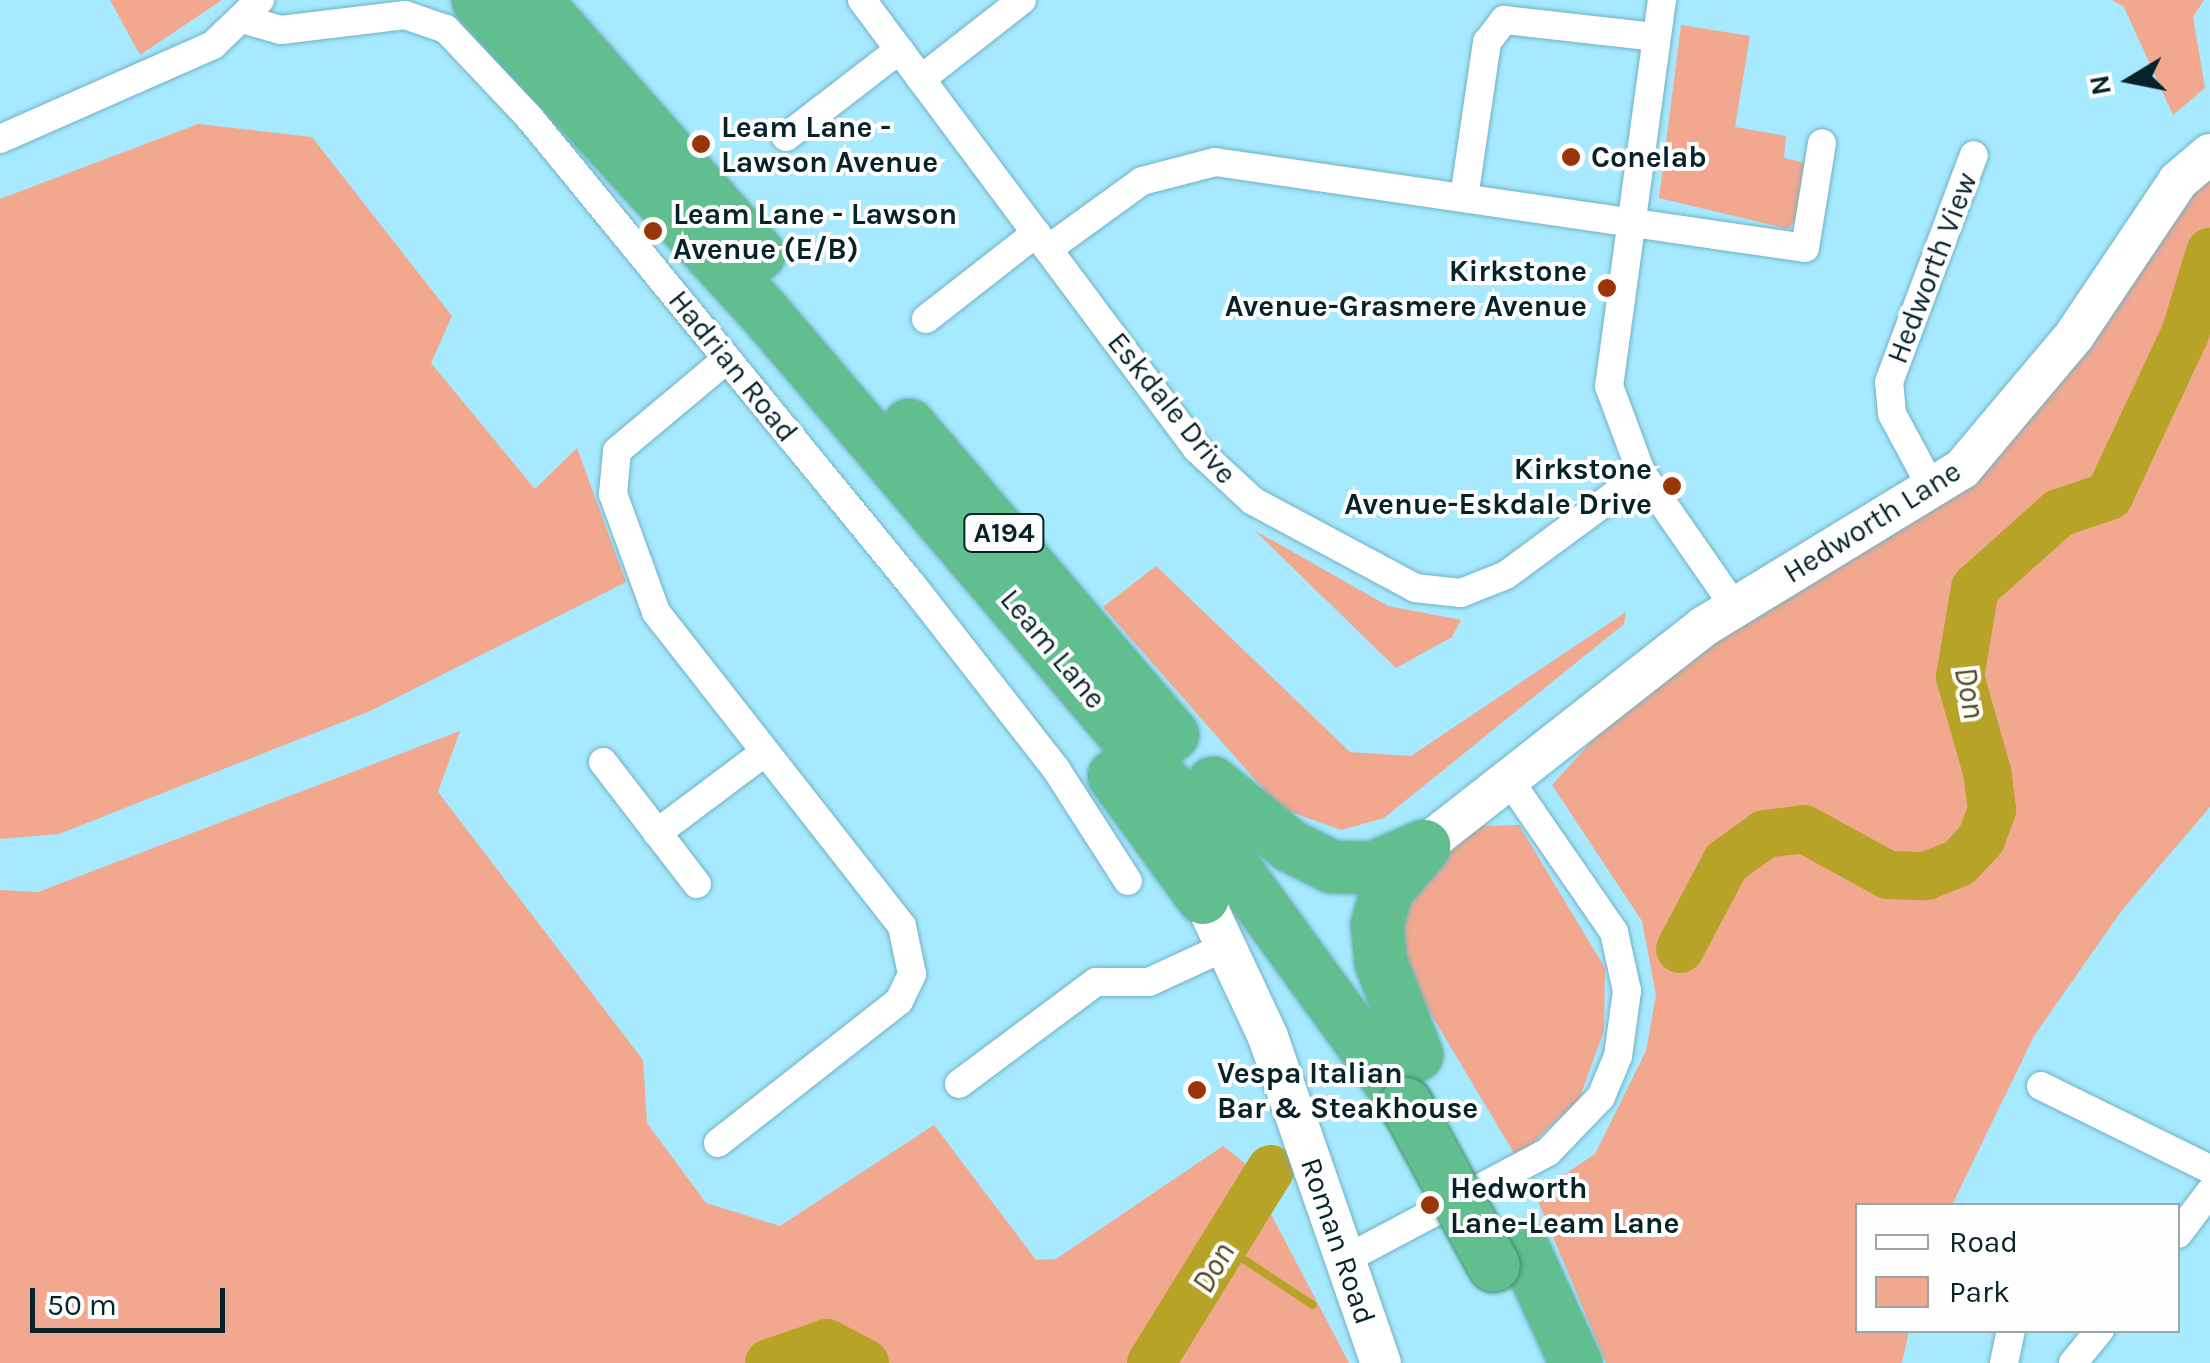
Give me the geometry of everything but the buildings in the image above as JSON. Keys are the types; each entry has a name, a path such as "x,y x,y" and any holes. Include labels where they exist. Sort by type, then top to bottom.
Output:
{"highway":[{"name":"Leam Lane","path":"478,0 764,312 1421,1084"},
{"name":"Leam Lane","path":"535,0 1213,783 1421,1084 1509,1257 1576,1363"},
{"path":"764,312 1202,898"},
{"name":"A194","path":"1213,783 1290,846 1332,866 1374,868 1424,846"},
{"name":"A194","path":"1421,1084 1381,963 1378,926 1387,890 1424,846"},
{"name":"Leam Lane","path":"1509,1257 1539,1363"}],"street":[{"name":"Eskdale Drive","path":"862,0 1230,484 1414,588 1484,588 1642,474"},
{"path":"921,79 1022,0"},
{"path":"1662,0 1628,224 1609,386 1642,474 1735,607"},
{"path":"0,139 195,55 253,10"},
{"name":"Hadrian Road","path":"253,10 281,30 405,15 446,29 727,359 1056,768 1128,882"},
{"path":"1464,198 1492,30 1516,16 1656,38"},
{"path":"786,137 899,50"},
{"path":"926,320 1042,241 1142,181 1190,164 1464,198 1805,248 1822,142"},
{"name":"Hedworth Lane","path":"1424,846 1735,607 1933,490 1986,446 2074,336 2178,181 2210,154"},
{"name":"Hedworth View","path":"1933,490 1892,414 1889,382 1974,155"},
{"path":"718,1144 899,1001 912,974 902,926 656,612 611,478 628,438 727,359"},
{"path":"657,833 765,752"},
{"path":"603,762 697,884"},
{"path":"1344,1260 1548,1152 1601,1097 1618,1056 1628,991 1614,932 1509,780"},
{"name":"Roman Road","path":"1202,898 1227,946 1380,1363"},
{"path":"960,1084 1096,982 1149,982 1227,946"},
{"path":"2041,1087 2210,1170"},
{"path":"2180,1231 2210,1192"},
{"path":"2004,1363 2010,1333"},
{"path":"2074,1363 2098,1333"}],"green space":[{"path":"110,0 222,0 140,55"},
{"path":"2112,0 2204,0 2193,17 2205,88 2173,115 2124,7"},
{"path":"1681,25 1750,36 1735,127 1786,136 1784,158 1805,163 1801,214 1788,229 1659,198"},
{"path":"198,124 312,137 452,316 431,363 535,489 577,448 626,582 368,712 59,834 0,839 0,199"},
{"path":"2210,173 2210,807 2122,910 2034,1036 1953,1203 1855,1203 1855,1333 1909,1333 1902,1363 1606,1363 1535,1194 1595,1154 1646,1051 1656,995 1642,921 1552,785 1601,731 1750,617 1924,514"},
{"path":"1254,530 1388,606 1461,620 1452,637 1396,668"},
{"path":"1156,566 1350,752 1411,756 1626,612 1624,624 1384,818 1341,830 1280,808 1103,607"},
{"path":"460,731 438,792 643,1060 647,1123 706,1203 780,1226 934,1125 1036,1260 1056,1259 1223,1146 1271,1184 1261,1195 1349,1363 0,1363 0,890 38,892"},
{"path":"1519,825 1605,968 1604,1031 1579,1099 1517,1158 1392,949 1415,876 1477,826"}],"waterway":[{"name":"Don","path":"1680,949 1726,862 1765,834 1804,829 1888,875 1926,876 1959,863 1981,839 1992,810 1988,775 1960,677 1975,588 2059,513 2109,496 2185,334 2210,252"},
{"name":"Don","path":"1151,1363 1271,1169"},
{"path":"1225,1247 1313,1305"},
{"name":"Don","path":"769,1363 827,1343 865,1363"}],"place":[{"name":"Leam Lane - Lawson Avenue","path":"701,144"},
{"name":"Conelab","path":"1571,157"},
{"name":"Leam Lane - Lawson Avenue (E/B)","path":"653,231"},
{"name":"Kirkstone Avenue-Grasmere Avenue","path":"1607,288"},
{"name":"Kirkstone Avenue-Eskdale Drive","path":"1672,486"},
{"name":"Vespa Italian Bar & Steakhouse","path":"1197,1090"},
{"name":"Hedworth Lane-Leam Lane","path":"1430,1205"}]}
